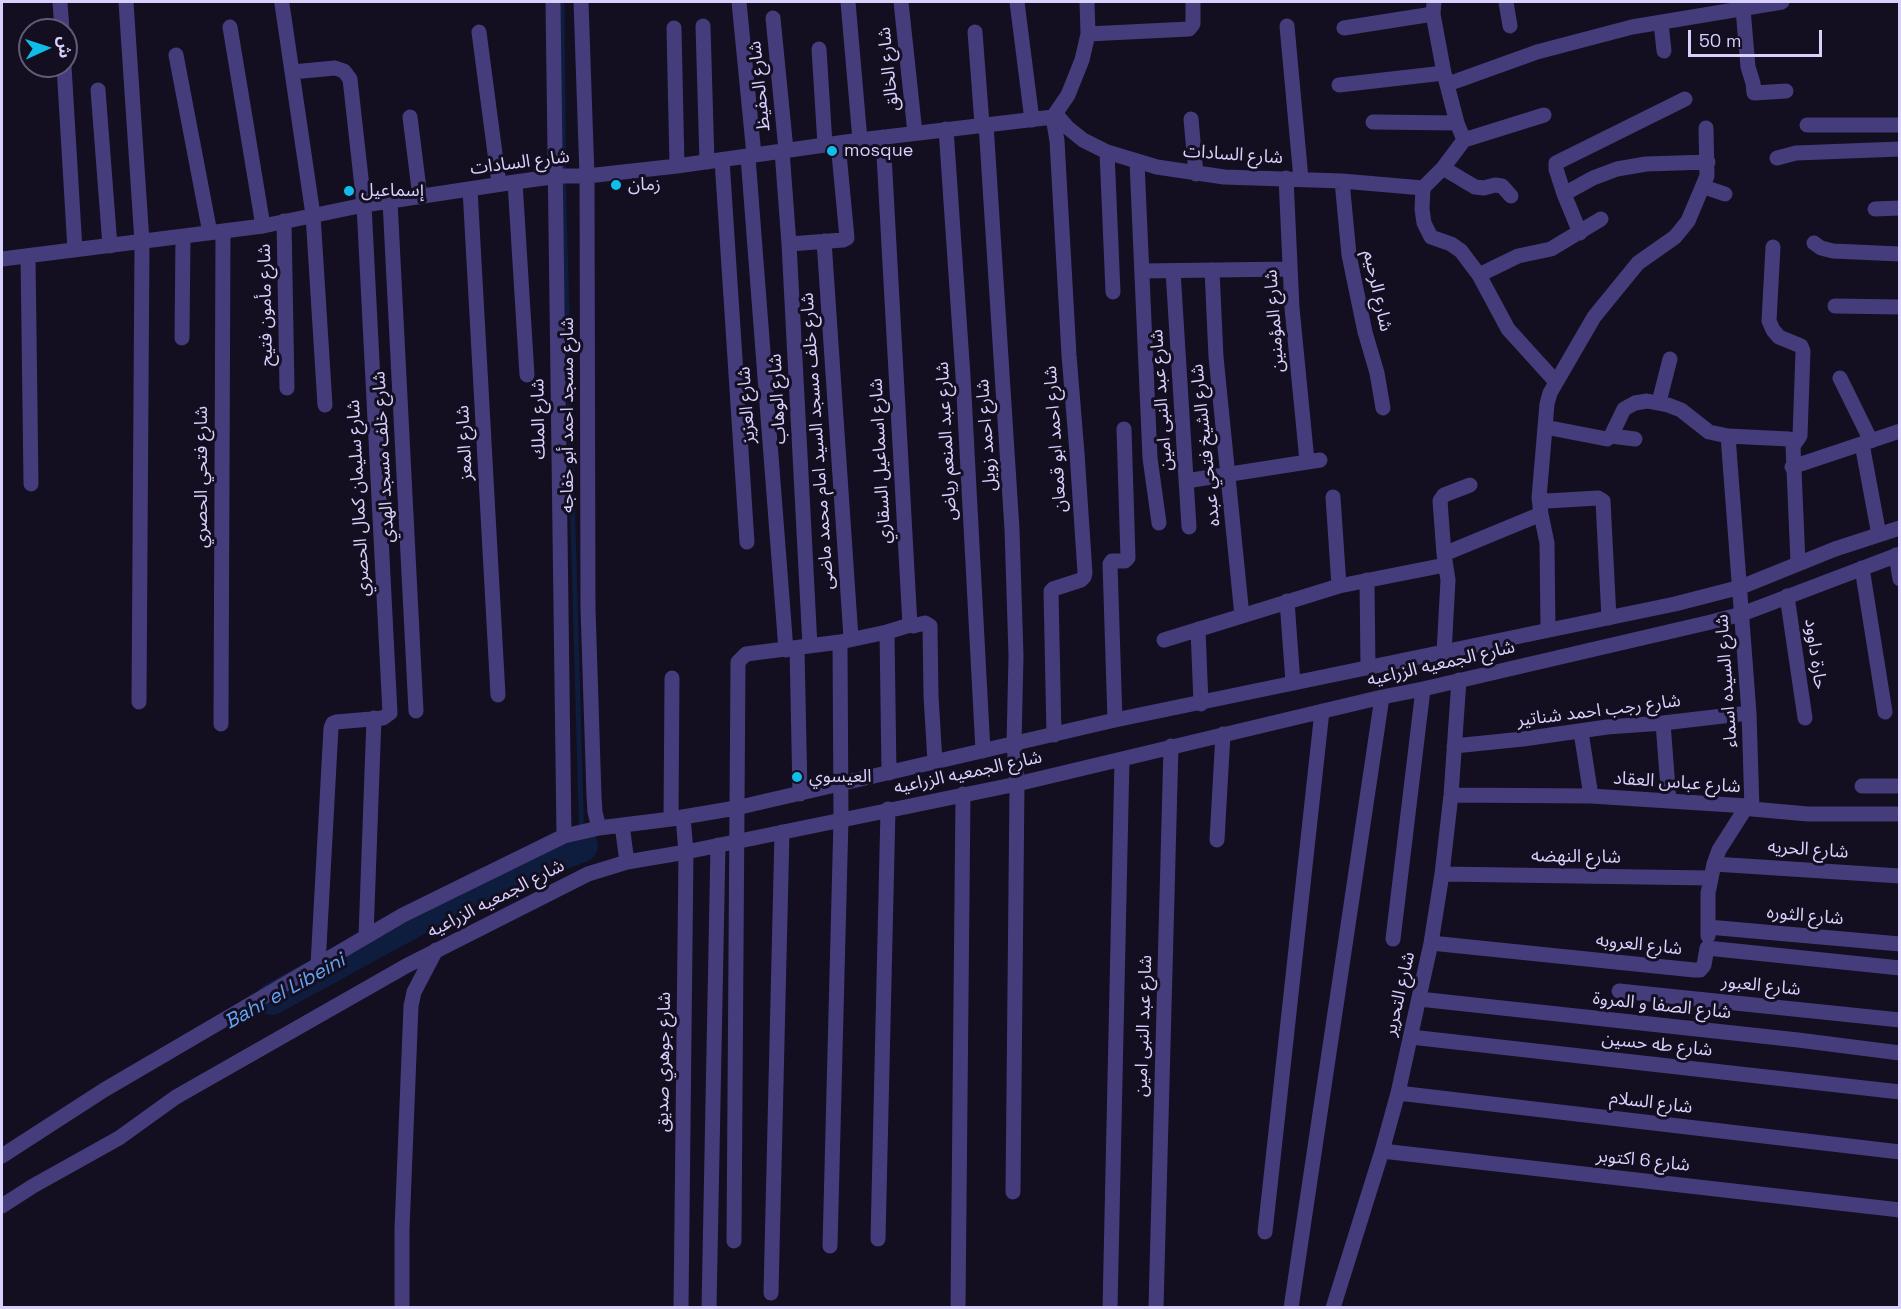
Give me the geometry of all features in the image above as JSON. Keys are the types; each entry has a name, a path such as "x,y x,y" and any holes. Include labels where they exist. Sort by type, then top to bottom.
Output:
{"street":[{"path":"60,2 61,18"},
{"path":"126,2 142,242 139,702"},
{"name":"شارع الملك","path":"553,2 564,836"},
{"name":"شارع مسجد احمد أبو خفاجه","path":"581,2 588,608 594,796 595,812 600,828"},
{"name":"شارع العزيز","path":"739,2 751,156 798,648 800,794"},
{"path":"848,2 860,140"},
{"name":"شارع الخالق","path":"901,2 915,133"},
{"path":"1017,2 1046,117"},
{"path":"1046,117 1076,78 1088,34 1087,2"},
{"path":"1088,34 1189,28 1193,24 1193,2"},
{"path":"1506,2 1510,26"},
{"path":"1339,85 1446,79 1632,27 1736,7 1782,2"},
{"path":"282,4 313,215 325,405"},
{"path":"1736,7 1754,93 1785,91"},
{"path":"1344,28 1433,8 1446,79 1457,123 1464,140"},
{"name":"شارع الحفيظ","path":"773,18 784,150"},
{"path":"1661,22 1664,51"},
{"path":"703,26 747,542"},
{"name":"شارع المؤمنين","path":"1228,474 1314,460 1294,337 1290,269 1294,179 1287,26"},
{"path":"230,27 263,226"},
{"path":"674,28 677,166"},
{"path":"479,32 499,184"},
{"name":"شارع احمد زويل","path":"975,32 984,124 1012,529 1016,656 1014,744 1017,784 1013,1191"},
{"path":"789,244 847,238 819,49"},
{"name":"شارع فتحي الحصري","path":"176,55 216,232 221,724"},
{"path":"292,72 334,68 344,71 350,79 364,205"},
{"path":"65,78 75,250"},
{"path":"98,90 110,246"},
{"path":"1580,233 1556,169 1558,161 1685,99"},
{"path":"1544,115 1464,140 1424,188 1423,216 1431,237 1451,244 1461,251 1479,275 1508,329 1556,382"},
{"path":"410,117 420,197"},
{"name":"شارع السادات","path":"2,259 263,226 364,205 499,184 677,166 1046,117 1107,152 1137,162 1196,174 1257,179 1342,181 1424,188"},
{"name":"شارع احمد ابو قمعان","path":"1046,117 1057,141 1069,355 1085,573 1081,580 1052,591 1054,735"},
{"path":"1191,119 1196,174"},
{"path":"1373,122 1457,123"},
{"path":"1807,125 1899,125"},
{"path":"1548,630 1547,543 1539,498 1547,405 1556,382 1594,317 1638,263 1682,230 1704,187 1707,176 1706,128"},
{"name":"شارع عبد المنعم رياض","path":"946,129 963,376 983,751"},
{"name":"شارع اسماعيل السقاري","path":"883,137 910,625"},
{"path":"1777,158 1796,153 1899,149"},
{"name":"شارع الوهاب","path":"784,150 789,244 798,648"},
{"path":"1107,152 1113,292"},
{"path":"1137,162 1150,458 1159,523"},
{"path":"1564,194 1593,178 1617,169 1646,164 1708,162"},
{"path":"1443,168 1476,187 1502,186 1510,196"},
{"name":"شارع الرحيم","path":"1342,181 1349,255 1383,408"},
{"path":"515,182 527,375"},
{"path":"1704,187 1725,194"},
{"name":"شارع المعز","path":"470,189 498,694"},
{"name":"شارع خلف مسجد الهدي","path":"390,201 417,711"},
{"name":"شارع سليمان كمال الحصري","path":"364,205 390,713 382,718 374,718"},
{"path":"1875,209 1899,208"},
{"path":"1479,275 1518,256 1551,249 1600,219"},
{"name":"شارع مأمون فتيح","path":"284,221 287,388"},
{"path":"183,236 183,338"},
{"name":"شارع خلف مسجد السيد امام محمد ماضى","path":"824,241 845,640 830,1246"},
{"path":"1814,243 1821,248 1833,251 1899,254"},
{"path":"1773,247 1769,321 1779,337 1801,345 1803,351 1800,436 1793,446"},
{"path":"28,255 31,484"},
{"path":"1142,271 1290,269"},
{"name":"شارع الشيخ فتحي عبده","path":"1212,270 1216,357 1242,616"},
{"name":"شارع عبد النبى امين","path":"1173,271 1189,527"},
{"path":"1835,306 1899,307"},
{"path":"1659,402 1670,359"},
{"path":"1840,378 1867,442 1879,535"},
{"path":"1611,436 1624,409 1647,400 1681,410 1709,432 1728,436 1792,440 1798,563"},
{"path":"1545,427 1603,439 1611,436 1635,439"},
{"path":"1115,720 1110,564 1112,561 1125,561 1128,558 1124,429"},
{"path":"1792,467 1899,431"},
{"name":"شارع السيده اسماء","path":"1728,436 1749,713 1749,808"},
{"path":"1186,481 1228,474"},
{"path":"1444,653 1448,580 1444,559 1440,501 1444,495 1470,485"},
{"path":"1334,497 1339,586"},
{"path":"1539,498 1547,501 1598,498 1603,501 1609,618"},
{"path":"1164,640 1287,601 1444,559 1541,514"},
{"name":"شارع الجمعيه الزراعيه","path":"2,1156 104,1090 366,936 403,915 564,836 600,828 736,808 1115,720 1676,604 1741,586 1835,549 1899,528"},
{"path":"1898,555 1899,579"},
{"name":"شارع الجمعيه الزراعيه","path":"2,1206 119,1138 176,1097 406,966 588,874 627,862 1017,784 1742,614 1898,555"},
{"path":"1862,568 1885,712"},
{"path":"1367,580 1368,668"},
{"name":"حارة داوود","path":"1787,596 1805,718"},
{"path":"1287,601 1293,683"},
{"path":"734,1241 738,662 746,654 845,640 925,623 930,626 935,762"},
{"path":"1198,629 1201,704"},
{"path":"886,632 890,773"},
{"name":"شارع جوهري صديق","path":"672,678 677,818 686,852 681,1308"},
{"name":"شارع التحرير","path":"1333,1308 1398,1093 1431,943 1451,795 1459,680"},
{"path":"1393,939 1423,689"},
{"path":"1291,1308 1382,697"},
{"path":"1265,1232 1322,711"},
{"name":"شارع رجب احمد شناتير","path":"1454,746 1749,713"},
{"path":"318,964 331,728 333,723 374,718 366,936"},
{"path":"1663,723 1669,801"},
{"path":"1581,732 1591,796"},
{"path":"1217,840 1223,734"},
{"name":"شارع عبد النبى امين","path":"1156,1308 1172,746"},
{"path":"1110,1308 1122,759"},
{"path":"1862,786 1899,786"},
{"path":"958,1308 963,794"},
{"name":"شارع عباس العقاد","path":"1451,795 1591,796 1808,814 1899,814"},
{"path":"1707,948 1708,893 1712,871 1719,850 1749,808"},
{"path":"878,1239 888,809"},
{"path":"622,825 627,862"},
{"path":"771,1293 782,832"},
{"path":"710,1308 718,845"},
{"name":"شارع النهضه","path":"1442,874 1712,871"},
{"name":"شارع الحريه","path":"1712,871 1899,876"},
{"name":"شارع الثوره","path":"1708,927 1899,944"},
{"name":"شارع العروبه","path":"1431,943 1694,970 1704,965 1707,948 1899,968"},
{"path":"402,1308 402,1229 411,1006 414,992 436,950"},
{"name":"شارع العبور","path":"1619,991 1899,1020"},
{"name":"شارع الصفا و المروة","path":"1419,999 1899,1053"},
{"name":"شارع طه حسين","path":"1411,1037 1899,1092"},
{"name":"شارع السلام","path":"1398,1093 1899,1152"},
{"name":"شارع 6 اكتوبر","path":"1382,1151 1899,1210"}],"waterway":[{"path":"562,2 564,205 582,846"},
{"name":"Bahr el Libeini","path":"272,999 477,887 582,846"}],"place":[{"name":"mosque","path":"832,151"},
{"name":"زمان","path":"616,185"},
{"name":"إسماعيل","path":"349,191"},
{"name":"العيسوي","path":"797,777"}]}
